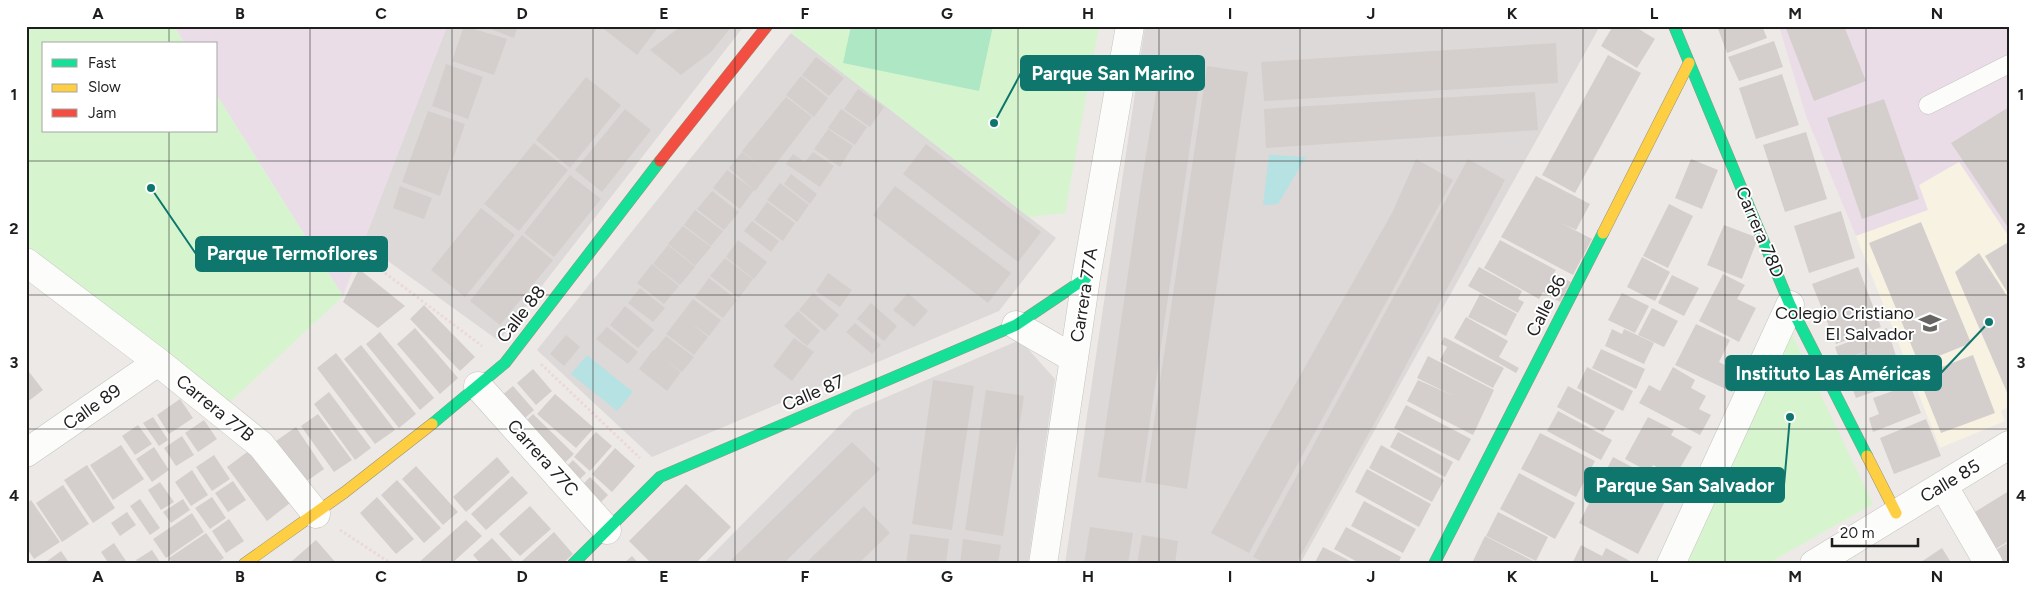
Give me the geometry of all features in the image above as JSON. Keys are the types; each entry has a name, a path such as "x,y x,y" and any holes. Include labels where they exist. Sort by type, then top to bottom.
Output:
{"street":[{"name":"Calle 88","path":"244,564 316,514 505,363 677,139 767,26"},
{"name":"Carrera 77A","path":"1043,564 1073,358 1130,26"},
{"name":"Carrera 78D","path":"1674,26 1790,305 1896,514"},
{"name":"Calle 86","path":"1434,564 1689,63"},
{"name":"Carrera 77B","path":"26,262 158,362 261,445 316,514"},
{"name":"Calle 87","path":"573,564 660,477 1016,325 1086,278"},
{"path":"1671,564 1790,305"},
{"path":"1016,325 1073,358"},
{"name":"Calle 89","path":"26,453 158,362"},
{"name":"Carrera 77C","path":"478,386 607,530"},
{"name":"Calle 85","path":"1814,564 2009,445"},
{"path":"1943,485 1989,564"}],"lane":[{"path":"1928,105 2009,64"}],"path":[{"path":"365,258 505,363"},
{"path":"521,344 660,477"},
{"path":"316,514 392,564"}],"shaded area":[{"path":"174,26 447,26 343,296 218,97 218,42 184,42"},
{"path":"447,26 744,26 499,341 363,243"},
{"path":"1145,26 1227,26 1248,29 1293,26 1600,26 1300,564 1065,564"},
{"path":"1779,26 2009,26 2009,237 1959,162 1928,210 1856,236 1806,116"},
{"path":"791,33 1056,238 999,311 652,457 537,350"},
{"name":"Colegio Cristiano El Salvador","path":"1959,162 2009,237 2009,407 2001,411 2005,421 1940,448 1856,236 1928,210 1919,185"},
{"path":"1020,340 1055,379 1028,564 703,564 854,411"}],"green space":[{"path":"26,26 174,26 184,42 42,42 42,132 218,132 218,97 343,296 228,404 26,245"},
{"path":"796,26 1099,26 1065,213 1029,217 791,33"},
{"path":"851,26 993,26 979,91 843,63"},
{"path":"1790,330 1873,504 1767,564 1675,564"}],"water":[{"path":"1269,155 1306,157 1278,204 1263,205"},
{"path":"587,355 633,392 617,411 571,374"}],"building":[{"path":"464,26 507,39 494,75 452,61"},
{"path":"483,26 518,26 514,38"},
{"path":"600,26 659,26 637,55"},
{"path":"681,26 732,26 711,52 681,75 650,50"},
{"path":"1613,26 1634,26 1655,39 1637,68 1601,46"},
{"path":"1717,26 1762,26 1767,38 1727,53"},
{"path":"1785,26 1844,26 1866,81 1814,101"},
{"path":"1774,41 1783,67 1739,81 1728,57"},
{"path":"1556,43 1558,83 1264,101 1261,62"},
{"path":"1608,55 1641,73 1575,193 1542,175"},
{"path":"816,57 844,78 829,96 802,75"},
{"path":"1162,57 1202,64 1141,483 1098,477"},
{"path":"446,64 483,77 468,119 432,106"},
{"path":"1207,66 1248,72 1187,489 1145,482"},
{"path":"1782,74 1799,125 1756,139 1739,88"},
{"path":"801,76 828,98 814,117 786,95"},
{"path":"586,77 621,105 570,168 536,140"},
{"path":"858,89 884,107 870,127 844,109"},
{"path":"1535,92 1538,130 1266,148 1264,109"},
{"path":"786,97 812,117 769,173 742,151"},
{"path":"1884,99 1919,199 1862,219 1827,118"},
{"path":"2009,107 2009,229 1951,143"},
{"path":"625,109 651,130 602,192 575,170"},
{"path":"841,109 867,127 855,145 828,128"},
{"path":"428,111 465,124 440,196 402,182"},
{"path":"828,129 853,146 840,167 814,149"},
{"path":"1806,132 1827,199 1785,212 1763,145"},
{"path":"534,143 568,170 519,231 484,204"},
{"path":"926,144 1041,232 1018,262 903,174"},
{"path":"742,152 769,173 755,191 729,168"},
{"path":"813,152 834,166 820,187 786,164 793,154 805,162"},
{"path":"1416,159 1453,180 1249,553 1211,533 1392,213"},
{"path":"1468,159 1505,180 1389,397 1296,564 1267,564 1253,557"},
{"path":"1691,159 1718,170 1702,209 1675,198"},
{"path":"727,170 754,190 740,209 713,188"},
{"path":"791,174 817,194 810,204 784,184"},
{"path":"570,175 601,199 554,257 524,233"},
{"path":"1536,176 1590,204 1576,230 1561,223 1592,239 1573,275 1501,237"},
{"path":"780,183 809,205 797,222 767,200"},
{"path":"400,186 432,198 424,219 393,208"},
{"path":"895,186 1011,273 988,303 873,215"},
{"path":"712,191 739,212 724,230 697,209"},
{"path":"767,202 795,223 783,241 754,220"},
{"path":"1669,204 1693,216 1668,268 1643,256"},
{"path":"481,208 515,235 465,297 431,270"},
{"path":"695,210 723,231 711,246 684,225"},
{"path":"1841,211 1855,258 1809,273 1794,226"},
{"path":"752,221 779,241 771,252 744,231"},
{"path":"1921,222 1971,343 1919,364 1869,243"},
{"path":"1724,225 1758,238 1742,279 1707,265"},
{"path":"683,226 711,247 695,266 668,244"},
{"path":"522,235 553,260 500,325 470,301"},
{"path":"738,240 767,262 754,279 726,257"},
{"path":"1500,240 1556,270 1554,273 1571,282 1560,302 1543,292 1539,299 1484,268"},
{"path":"2007,243 2009,246 2009,295 1985,256"},
{"path":"668,245 695,267 680,285 653,264"},
{"path":"1979,253 2009,299 2009,397 1955,272"},
{"path":"1642,257 1670,272 1655,301 1627,287"},
{"path":"725,258 753,279 739,298 710,276"},
{"path":"652,264 679,286 664,304 637,283"},
{"path":"1479,267 1522,291 1518,299 1524,302 1518,313 1468,286"},
{"path":"1858,267 1881,327 1836,344 1812,284"},
{"path":"359,269 405,306 378,328 343,302"},
{"path":"828,273 852,290 840,307 816,291"},
{"path":"1723,274 1745,285 1737,299 1756,308 1739,342 1699,321"},
{"path":"1672,275 1699,288 1684,316 1658,303"},
{"path":"709,278 737,300 723,318 695,297"},
{"path":"640,288 665,308 653,322 628,303"},
{"path":"813,293 839,315 825,331 799,310"},
{"path":"908,293 928,311 914,327 893,310"},
{"path":"1622,293 1649,306 1635,333 1608,320"},
{"path":"1480,294 1517,314 1506,336 1468,317"},
{"path":"693,299 721,320 709,336 691,323 708,337 694,355 666,334"},
{"path":"871,303 897,326 884,341 857,319"},
{"path":"424,305 475,357 460,371 410,319"},
{"path":"625,306 654,330 638,348 610,325"},
{"path":"1652,308 1678,321 1664,347 1638,335"},
{"path":"798,311 820,331 807,346 784,326"},
{"path":"1466,317 1508,341 1499,357 1519,368 1516,373 1454,338"},
{"path":"855,323 881,345 872,354 846,332"},
{"path":"1696,324 1730,340 1719,362 1741,373 1732,392 1675,365"},
{"path":"607,327 638,352 628,364 596,339"},
{"path":"415,328 458,378 440,394 397,344"},
{"path":"1887,328 1896,356 1845,376 1840,362 1875,348 1840,361 1835,347"},
{"path":"1612,329 1622,334 1624,329 1654,343 1644,364 1605,346"},
{"path":"380,332 434,398 420,410 366,344"},
{"path":"566,335 580,347 564,366 550,354"},
{"path":"666,336 694,357 682,372 654,351"},
{"path":"1444,337 1504,368 1493,388 1440,360 1447,347 1441,344"},
{"path":"794,338 814,352 792,381 773,366"},
{"path":"361,345 416,414 399,428 344,359"},
{"path":"1601,349 1645,369 1636,389 1592,368"},
{"path":"653,350 681,372 667,391 639,369"},
{"path":"336,353 395,430 375,444 317,368"},
{"path":"1973,355 1995,413 1941,433 1918,376"},
{"path":"1428,356 1494,390 1473,435 1407,401 1418,380 1454,396 1417,378"},
{"path":"1899,358 1910,379 1856,398 1848,377"},
{"path":"1587,367 1633,391 1623,411 1577,388"},
{"path":"1673,367 1695,380 1691,388 1706,396 1699,409 1711,415 1700,435 1639,403 1649,385 1660,391"},
{"path":"26,368 43,390 26,403"},
{"path":"533,369 552,391 536,405 517,383"},
{"path":"933,380 974,386 952,530 912,524"},
{"path":"1910,385 1921,413 1873,432 1869,418 1879,414 1873,398"},
{"path":"513,386 534,410 516,426 494,402"},
{"path":"1568,386 1615,411 1603,432 1557,407"},
{"path":"986,390 1024,396 1003,536 965,530"},
{"path":"329,392 371,448 355,460 314,404"},
{"path":"555,394 594,428 576,448 537,414"},
{"path":"180,399 193,418 169,434 157,415"},
{"path":"1406,405 1471,439 1459,461 1394,428"},
{"path":"1558,411 1612,440 1601,460 1547,431"},
{"path":"318,414 352,460 334,472 301,426"},
{"path":"533,414 574,454 556,471 518,429"},
{"path":"153,417 168,440 159,446 143,423"},
{"path":"1648,417 1674,430 1671,435 1692,447 1675,477 1653,465 1649,472 1625,459"},
{"path":"1926,419 1941,456 1894,474 1880,438"},
{"path":"204,420 217,439 198,452 185,433"},
{"path":"138,425 152,444 135,455 122,436"},
{"path":"296,427 324,469 304,483 276,441"},
{"path":"596,432 612,446 590,471 574,457"},
{"path":"1398,432 1453,462 1445,477 1390,447"},
{"path":"1540,433 1595,461 1576,497 1521,469"},
{"path":"182,436 194,455 176,466 164,448"},
{"path":"852,442 880,469 783,564 727,564"},
{"path":"121,445 144,479 113,500 90,465"},
{"path":"1381,445 1444,480 1432,502 1369,468"},
{"path":"154,447 169,470 152,482 136,459"},
{"path":"615,448 635,466 612,492 592,474"},
{"path":"250,450 290,503 267,521 227,467"},
{"path":"214,455 230,479 212,491 196,467"},
{"path":"497,457 510,472 466,512 453,497"},
{"path":"1613,457 1672,488 1638,554 1579,523"},
{"path":"573,460 586,473 572,487 559,474"},
{"path":"87,465 115,508 93,523 64,480"},
{"path":"416,466 458,512 443,525 402,479"},
{"path":"1367,469 1431,504 1419,527 1355,492"},
{"path":"192,470 208,495 191,506 175,482"},
{"path":"1519,473 1575,503 1555,539 1500,509"},
{"path":"512,476 528,493 486,530 471,514"},
{"path":"590,477 608,495 592,511 575,492"},
{"path":"397,480 441,528 424,543 381,495"},
{"path":"233,481 246,500 228,512 215,493"},
{"path":"160,482 174,502 161,510 148,490"},
{"path":"686,484 731,527 695,564 652,564 629,541"},
{"path":"63,485 89,524 62,542 36,503"},
{"path":"2009,491 2009,541 1985,555 1965,518"},
{"path":"212,497 226,518 210,529 195,508"},
{"path":"377,497 414,539 396,554 360,513"},
{"path":"140,499 160,528 150,535 130,506"},
{"path":"183,499 190,510 171,523 163,512"},
{"path":"31,500 60,542 34,559 26,547 26,504"},
{"path":"1364,501 1416,529 1403,553 1351,526"},
{"path":"530,506 551,529 520,556 499,534"},
{"path":"864,506 890,533 858,564 805,564"},
{"path":"127,512 136,525 120,536 111,523"},
{"path":"1498,512 1548,537 1536,561 1486,536"},
{"path":"192,513 204,532 166,558 153,539"},
{"path":"229,519 244,541 226,553 212,531"},
{"path":"466,520 482,536 451,564 417,564"},
{"path":"1090,527 1133,533 1128,564 1084,564"},
{"path":"1346,527 1401,557 1398,564 1361,564 1334,549"},
{"path":"554,532 573,554 562,564 524,564 522,561"},
{"path":"206,533 224,558 215,564 173,564 169,558"},
{"path":"910,534 949,539 946,564 906,564"},
{"path":"1142,535 1178,541 1175,564 1137,564"},
{"path":"1485,536 1539,564 1472,563"},
{"path":"492,538 513,561 510,564 481,564 473,555"},
{"path":"963,539 1001,545 998,564 960,564"},
{"path":"316,540 337,564 294,564 292,561"},
{"path":"2009,542 2009,564 1991,564 1986,556"},
{"path":"114,543 126,561 121,564 109,564 101,552"},
{"path":"1581,545 1602,556 1606,548 1630,561 1629,564 1572,564"},
{"path":"1323,547 1356,564 1314,564"},
{"path":"1942,548 1952,564 1918,564"},
{"path":"152,550 160,562 158,564 139,564 136,560"},
{"path":"61,551 70,564 43,564"},
{"path":"632,556 639,564 623,564"}],"traffic: fast":[{"path":"1674,26 1790,305 1867,456"},
{"path":"432,424 505,363 660,161"},
{"path":"1434,564 1603,233"},
{"path":"573,564 660,477 1016,325 1086,278"}],"traffic: slow":[{"path":"1603,233 1689,63"},
{"path":"244,564 345,492 432,424"},
{"path":"1867,456 1896,513"}],"traffic: jam":[{"path":"660,161 767,26"}],"place":[{"name":"Parque San Marino","path":"994,123"},
{"name":"Parque Termoflores","path":"151,188"},
{"name":"Instituto Las Américas","path":"1989,322"},
{"name":"Colegio Cristiano El Salvador","path":"1930,323"},
{"name":"Parque San Salvador","path":"1790,417"}]}
